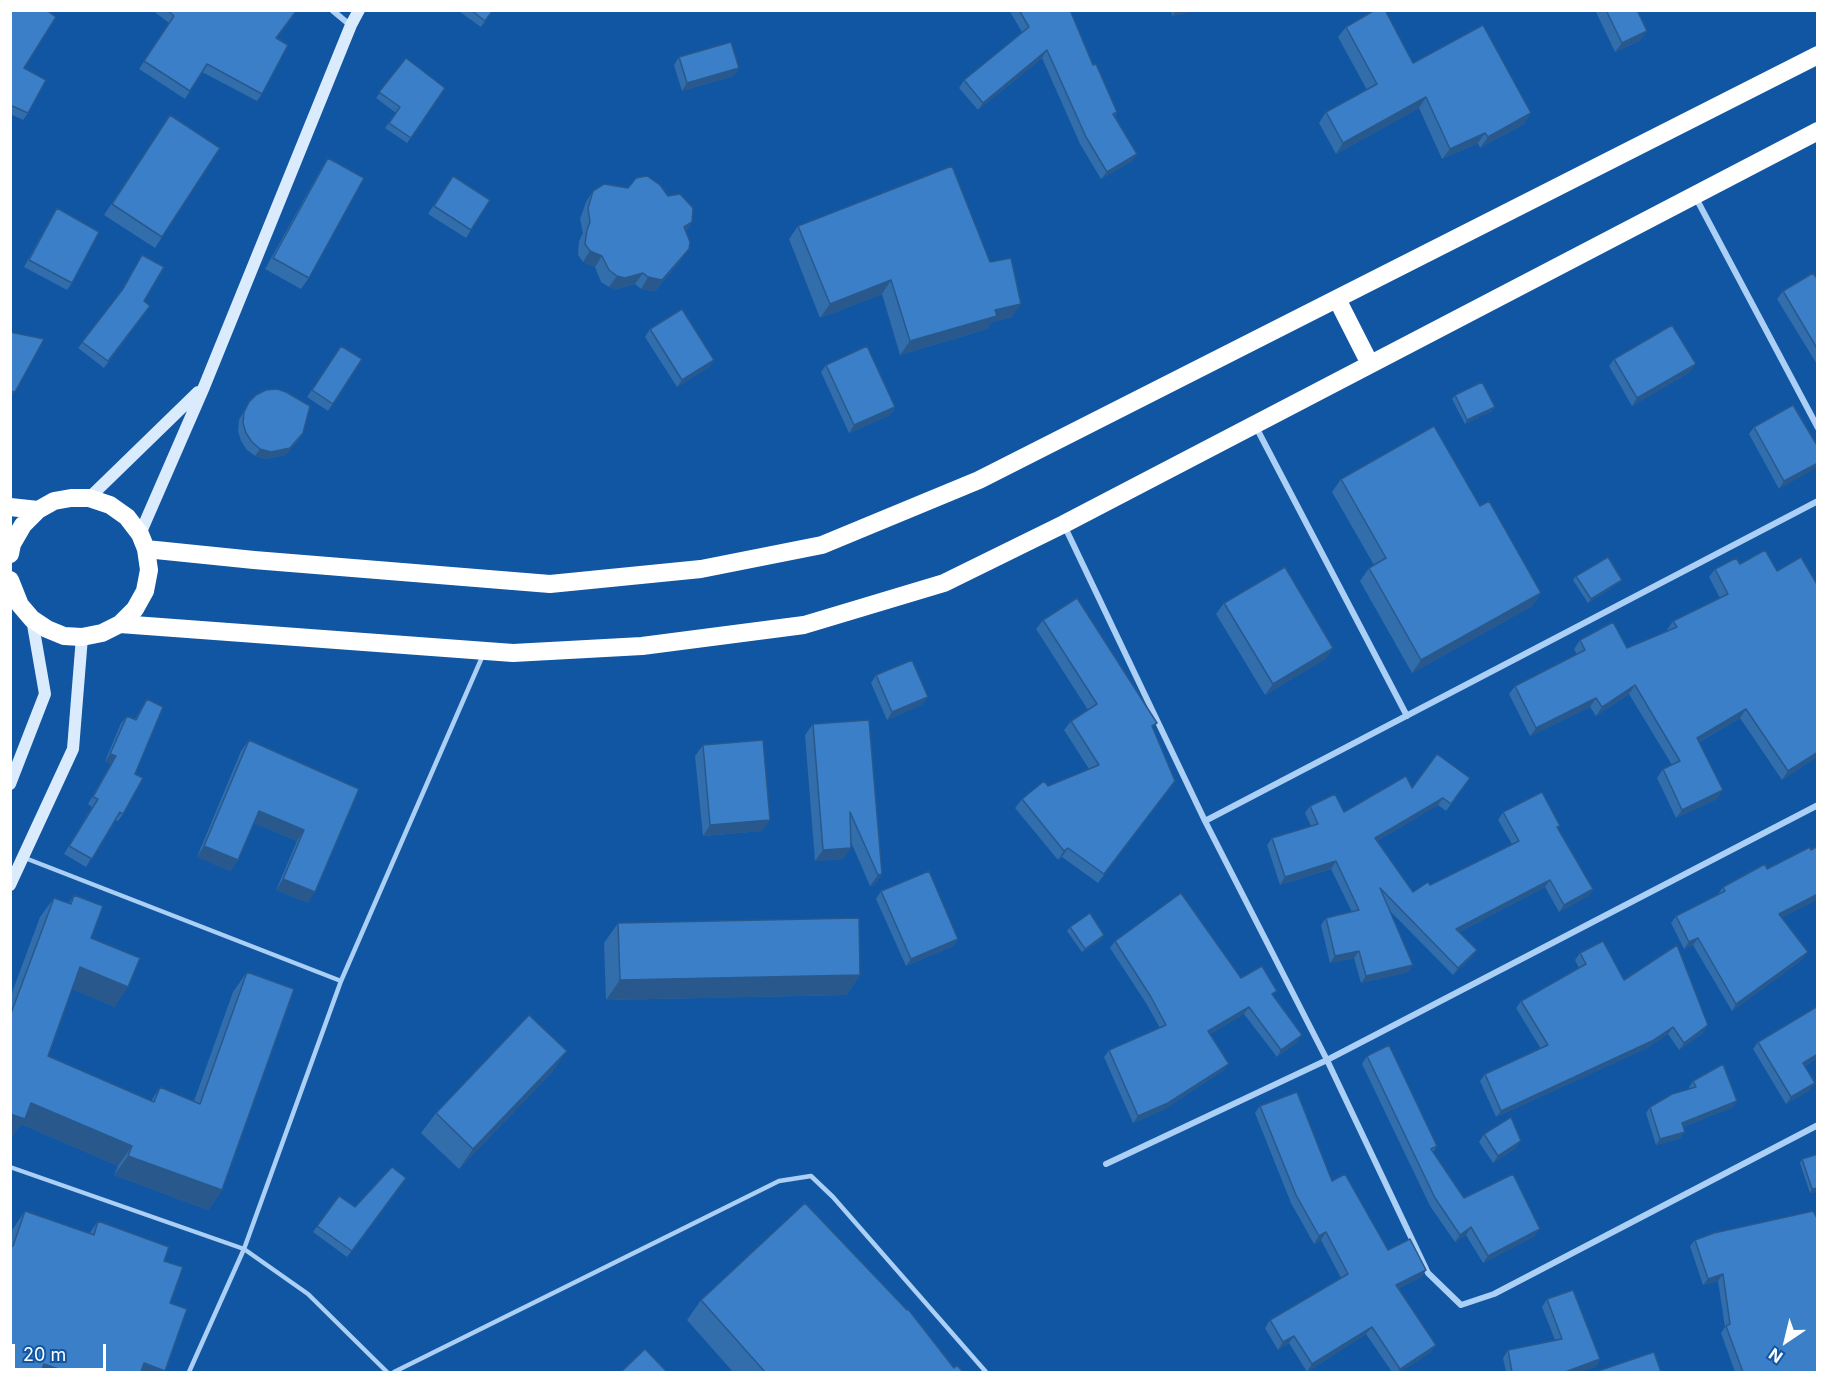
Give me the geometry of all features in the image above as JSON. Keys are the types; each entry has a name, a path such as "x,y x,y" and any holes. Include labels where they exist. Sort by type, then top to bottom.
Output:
{"highway":[{"path":"143,541 266,561 550,584 701,569 822,545 979,480 1818,55"},
{"path":"120,624 513,653 642,646 804,625 944,584 1064,524 1818,131"},
{"path":"1337,299 1370,364"},
{"path":"10,554 12,544 22,525 38,510 54,501 89,498 110,505 127,517 143,541 149,570 145,591 135,609 120,624 102,633 82,638 64,636 47,629 21,610 10,580"},
{"path":"10,507 38,510"}],"street":[{"path":"332,10 351,25"},
{"path":"143,541 359,10"},
{"path":"1694,194 1818,428"},
{"path":"89,498 204,387"},
{"path":"1255,424 1407,716"},
{"path":"1205,821 1818,501"},
{"path":"1064,524 1205,821 1327,1060 1428,1274 1461,1305 1494,1294 1818,1125"},
{"path":"10,784 45,694 21,610"},
{"path":"10,885 73,749 82,638"},
{"path":"1106,1164 1327,1060 1818,805"}],"lane":[{"path":"189,1372 244,1249 341,981 485,650"},
{"path":"23,857 341,981"},
{"path":"10,1167 244,1249 308,1294 387,1372"},
{"path":"394,1372 779,1181 811,1176 833,1197 986,1372"}],"building":[{"path":"10,10 46,10 56,17 24,68 46,80 28,113 10,105"},
{"path":"167,10 297,10 276,38 288,45 262,94 207,64 190,91 144,61 174,16"},
{"path":"471,10 493,10 485,21"},
{"path":"1019,10 1070,10 1093,65 1096,64 1117,112 1113,114 1137,154 1107,172 1086,137 1047,50 983,103 964,80 1029,27"},
{"path":"1375,10 1385,10 1413,63 1483,25 1531,113 1488,137 1485,133 1450,149 1426,97 1343,143 1326,112 1377,84 1346,27"},
{"path":"1606,10 1637,10 1647,31 1622,43"},
{"path":"731,42 739,68 687,83 679,57"},
{"path":"406,58 445,88 411,138 389,123 400,107 379,92"},
{"path":"170,115 220,148 162,237 112,204"},
{"path":"328,158 364,178 309,278 273,258"},
{"path":"952,166 990,262 1011,258 1021,304 995,310 997,316 910,341 891,280 830,304 798,226"},
{"path":"453,176 490,200 471,230 434,206"},
{"path":"647,176 660,185 668,196 680,194 693,208 692,222 684,227 690,242 689,249 662,280 648,277 643,273 625,278 617,276 609,270 602,256 590,251 585,244 590,222 588,208 593,191 604,184 628,188 636,178"},
{"path":"57,208 99,232 72,283 29,260"},
{"path":"142,255 164,267 144,301 150,306 108,361 82,342 123,289"},
{"path":"1813,273 1818,280 1818,350 1783,291"},
{"path":"682,309 714,360 682,380 650,329"},
{"path":"1672,325 1696,364 1637,398 1614,359"},
{"path":"10,332 44,339 15,392 10,391"},
{"path":"341,346 362,359 333,404 312,390"},
{"path":"867,346 895,407 854,425 826,365"},
{"path":"1482,382 1495,407 1467,420 1455,395"},
{"path":"277,389 310,406 303,433 290,448 271,452 260,449 252,442 243,423 244,412 256,395 266,390"},
{"path":"1793,405 1818,447 1818,463 1784,481 1754,427"},
{"path":"1434,426 1480,506 1489,501 1541,593 1421,660 1369,568 1386,558 1341,479"},
{"path":"1765,550 1777,571 1801,557 1818,586 1818,752 1788,771 1746,709 1697,738 1723,790 1682,810 1663,769 1680,761 1635,685 1602,707 1596,698 1536,728 1515,686 1585,650 1580,640 1613,622 1627,648 1677,627 1673,621 1728,594 1715,569 1736,558 1740,564"},
{"path":"1608,557 1622,580 1591,599 1576,576"},
{"path":"1285,567 1333,648 1273,684 1224,603"},
{"path":"1077,598 1157,723 1152,726 1175,781 1104,874 1068,848 1064,851 1022,799 1044,781 1048,786 1099,765 1071,721 1097,704 1043,620"},
{"path":"912,660 928,697 892,712 876,675"},
{"path":"147,699 163,707 135,774 143,778 123,814 120,812 92,859 69,846 98,799 93,797 116,756 110,754 127,716 136,720"},
{"path":"869,720 882,874 878,875 850,812 851,848 823,850 813,724"},
{"path":"249,740 359,789 315,892 283,879 304,830 259,811 238,860 204,846"},
{"path":"763,740 770,820 710,825 703,745"},
{"path":"1437,754 1470,778 1451,804 1443,798 1375,838 1413,892 1428,882 1430,885 1519,841 1503,812 1542,792 1560,826 1557,827 1593,889 1564,905 1550,880 1456,929 1477,950 1458,968 1380,888 1413,965 1366,976 1359,951 1335,956 1326,918 1359,910 1336,861 1285,877 1272,838 1318,824 1310,806 1335,794 1344,812 1406,776 1412,788"},
{"path":"1818,846 1818,894 1779,914 1808,952 1736,1004 1698,938 1689,942 1676,916 1725,891 1723,887 1765,864 1767,869 1810,847 1811,850"},
{"path":"929,871 958,939 911,959 881,891"},
{"path":"1181,893 1241,978 1262,966 1277,991 1272,994 1302,1035 1281,1050 1249,1007 1208,1031 1229,1064 1168,1103 1138,1116 1109,1050 1166,1025 1115,941"},
{"path":"74,895 103,906 91,938 140,958 128,987 80,967 48,1056 154,1102 160,1087 200,1104 247,972 294,989 222,1190 128,1156 132,1146 31,1103 25,1119 10,1114 10,1016 54,898 71,904"},
{"path":"1090,913 1104,935 1085,949 1070,927"},
{"path":"859,918 860,975 620,980 618,923"},
{"path":"1603,941 1624,980 1677,945 1708,1025 1684,1043 1673,1027 1652,1041 1501,1111 1485,1074 1548,1045 1521,1001 1586,964 1580,953"},
{"path":"1818,1006 1818,1054 1803,1063 1815,1083 1791,1097 1758,1042"},
{"path":"529,1015 567,1051 473,1149 436,1113"},
{"path":"1389,1045 1437,1146 1431,1149 1464,1198 1513,1174 1540,1229 1488,1256 1471,1227 1460,1235 1435,1198 1367,1056"},
{"path":"1723,1064 1737,1101 1682,1123 1685,1132 1660,1139 1650,1107 1672,1094 1696,1087 1693,1081"},
{"path":"1297,1092 1332,1181 1345,1174 1388,1250 1410,1239 1426,1270 1396,1285 1436,1345 1400,1369 1372,1327 1312,1364 1294,1336 1283,1342 1270,1320 1348,1274 1326,1232 1319,1236 1296,1195 1260,1106"},
{"path":"1511,1117 1521,1141 1498,1156 1484,1134"},
{"path":"1818,1154 1818,1188 1812,1189 1802,1159"},
{"path":"392,1167 406,1178 352,1251 317,1226 339,1196 355,1207"},
{"path":"805,1203 908,1309 954,1368 957,1365 963,1372 765,1372 701,1300"},
{"path":"25,1211 94,1235 98,1221 169,1247 164,1261 183,1267 170,1303 187,1309 165,1371 144,1363 141,1372 67,1372 44,1364 41,1372 10,1372 10,1246 13,1246"},
{"path":"1813,1211 1818,1220 1818,1372 1743,1372 1726,1326 1730,1324 1723,1274 1708,1279 1695,1240 1714,1233"},
{"path":"1573,1290 1600,1359 1565,1372 1512,1372 1508,1350 1562,1339 1547,1299"},
{"path":"645,1349 667,1372 621,1372"},
{"path":"1654,1352 1661,1372 1595,1372"}]}
